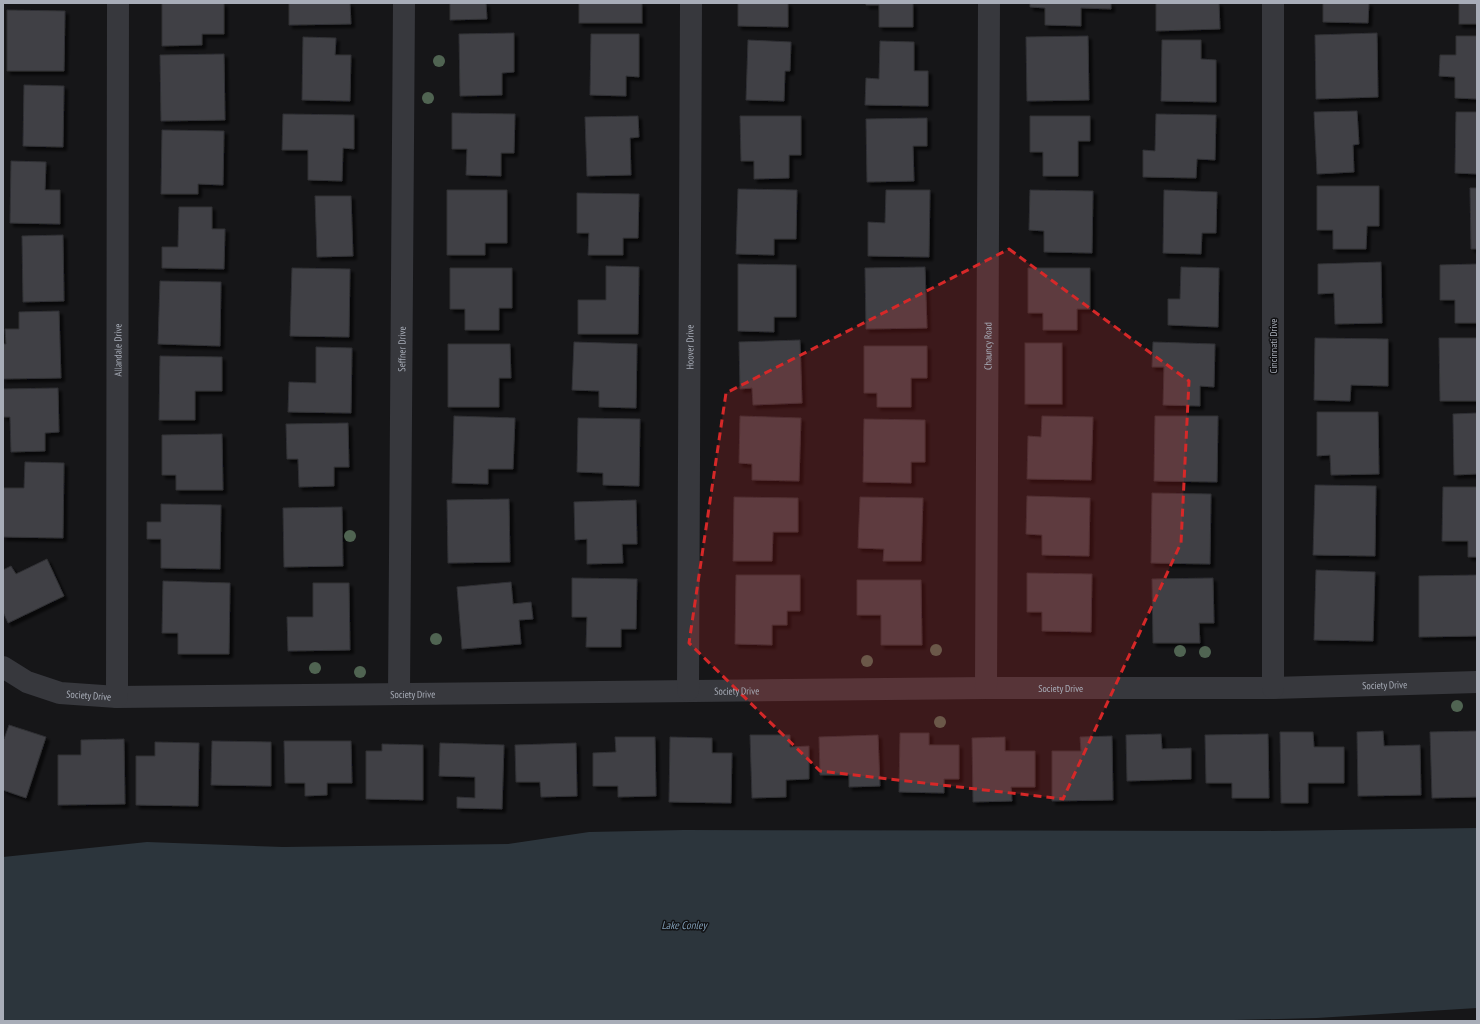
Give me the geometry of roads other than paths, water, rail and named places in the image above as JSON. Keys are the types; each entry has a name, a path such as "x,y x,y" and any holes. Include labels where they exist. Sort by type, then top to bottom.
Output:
{"street":[{"name":"Allandale Drive","path":"117,697 118,3"},
{"name":"Seffner Drive","path":"399,694 404,3"},
{"name":"Hoover Drive","path":"688,690 691,3"},
{"name":"Chauncy Road","path":"986,688 989,3"},
{"name":"Cincinnati Drive","path":"1273,3 1273,688"},
{"name":"Society Drive","path":"3,667 27,682 60,693 117,697 688,690 1273,688 1477,682"}],"water":[{"name":"Lake Conley","path":"1477,828 1477,1008 1317,1018 1196,1021 3,1021 3,857 147,842 283,847 508,844 589,832 684,830 1261,831"}]}
